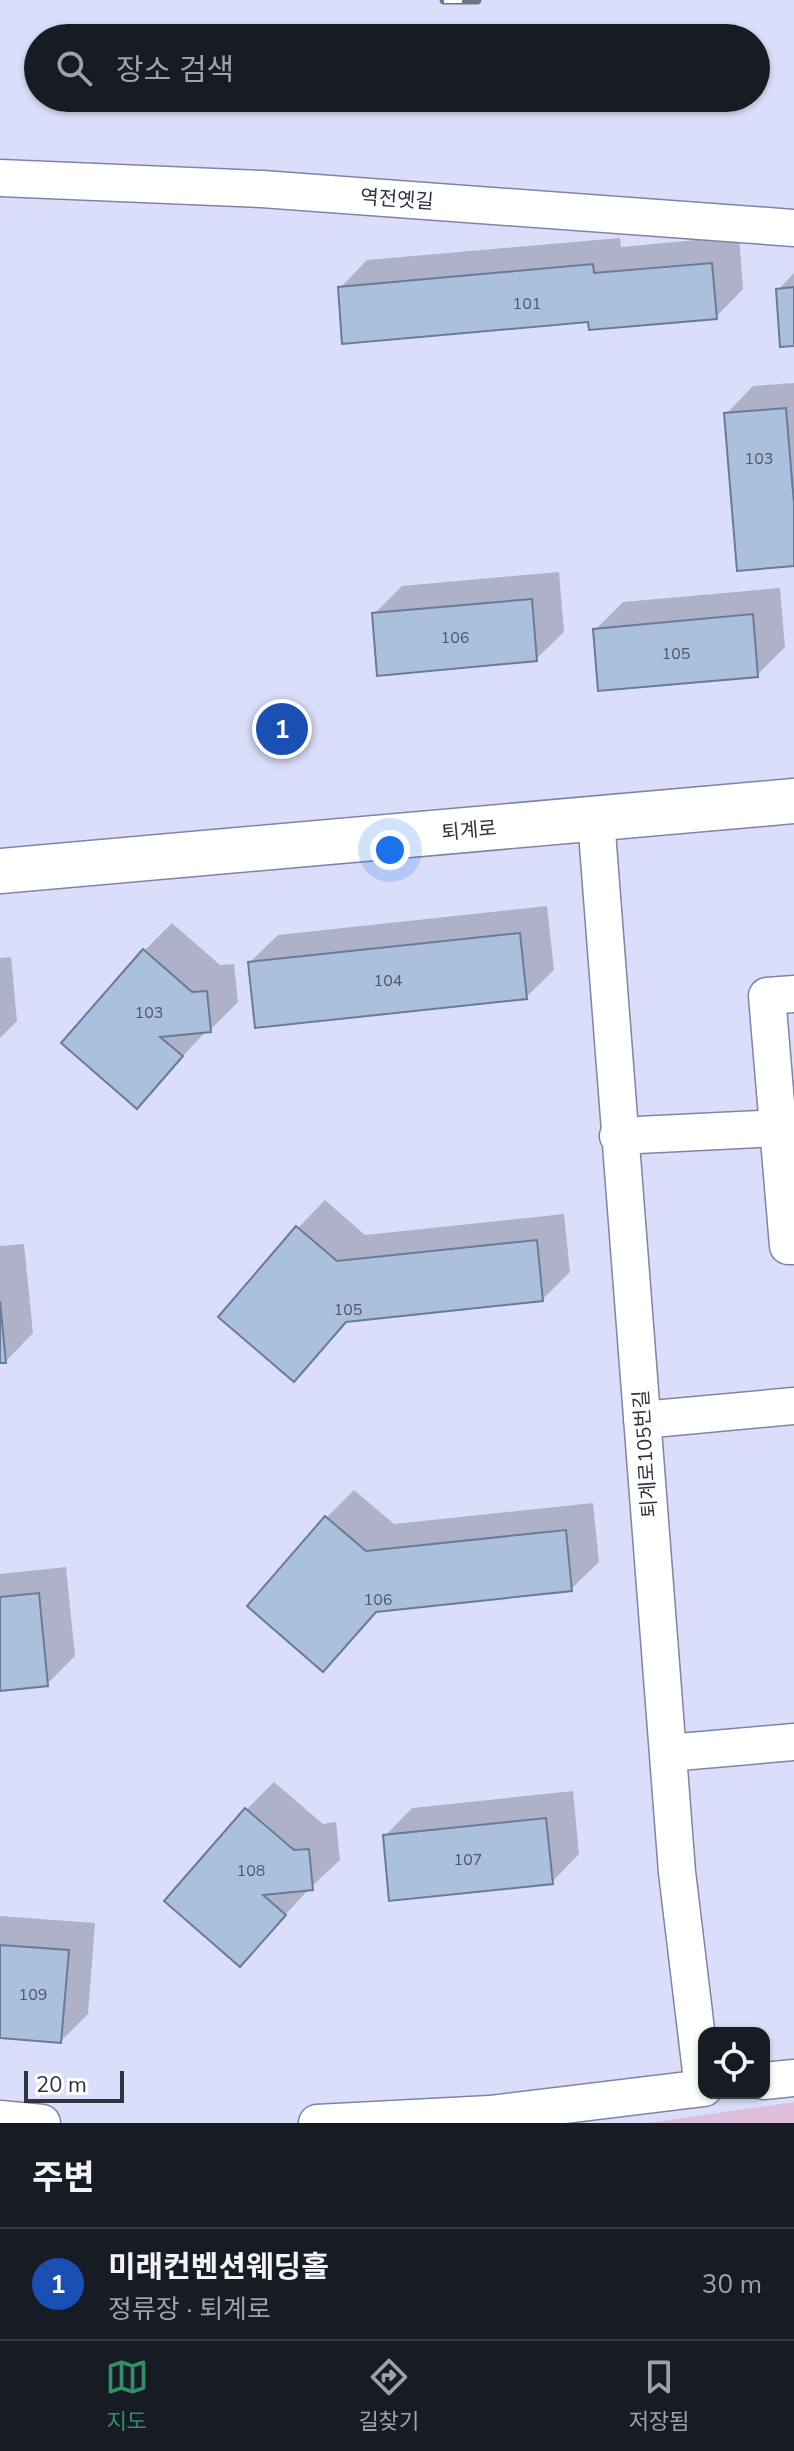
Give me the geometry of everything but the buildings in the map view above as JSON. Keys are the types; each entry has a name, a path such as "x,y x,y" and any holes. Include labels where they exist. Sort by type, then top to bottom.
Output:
{"street":[{"name":"역전옛길","path":"0,178 262,189 794,228"},
{"name":"퇴계로","path":"0,871 794,801"},
{"name":"퇴계로105번길","path":"596,819 677,1872 698,2040"},
{"path":"780,995 778,1128 791,1246"},
{"path":"618,1136 778,1128"},
{"path":"642,1420 794,1406"},
{"path":"668,1753 794,1742"},
{"path":"770,2080 794,2078"},
{"path":"317,2123 490,2114 698,2089"},
{"path":"0,2119 42,2123"}],"shaded area":[{"path":"794,2102 794,2123 649,2123"}],"railway":[{"path":"444,0 477,0"}],"place":[{"name":"미래컨벤션웨딩홀","path":"282,729"}]}
